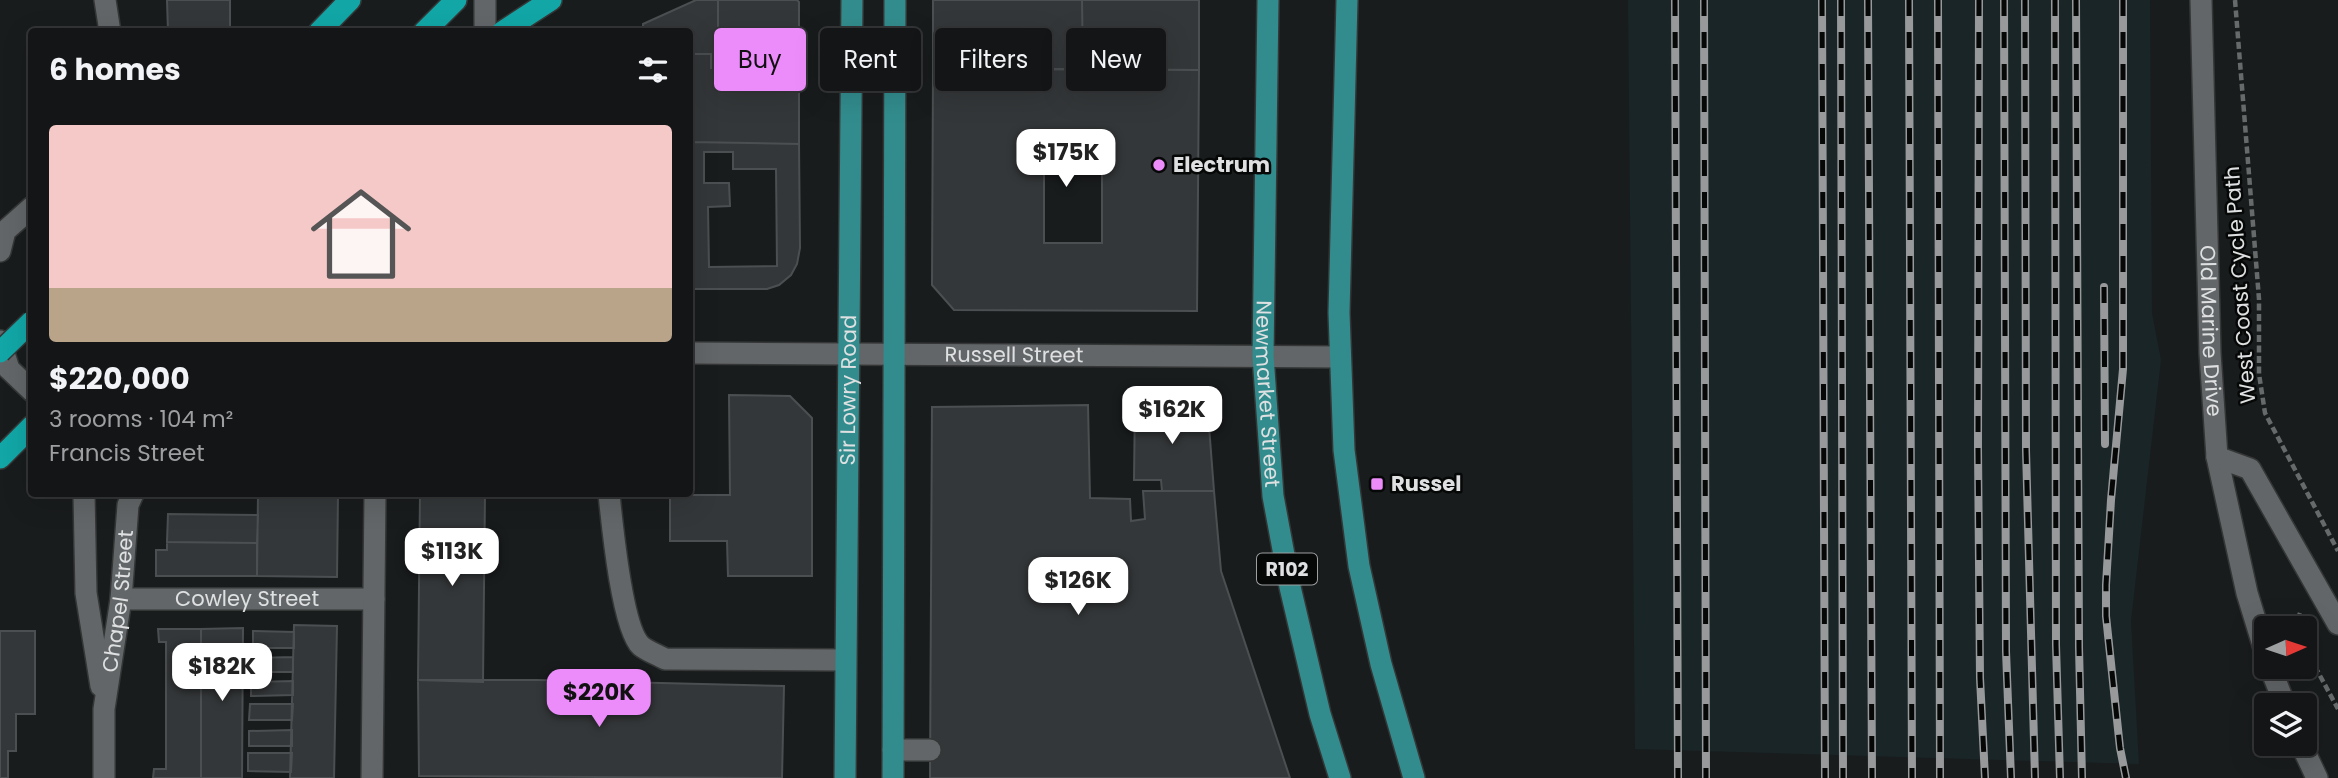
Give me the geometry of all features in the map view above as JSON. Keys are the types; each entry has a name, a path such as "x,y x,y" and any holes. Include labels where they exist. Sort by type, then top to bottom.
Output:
{"highway":[{"path":"323,28 350,0"},
{"path":"428,28 456,0"},
{"path":"508,28 551,0"},
{"path":"3,361 28,327"},
{"path":"0,458 28,430"},
{"path":"0,468 28,450"}],"main road":[{"name":"Sir Lowry Road","path":"845,778 852,0"},
{"name":"Sir Lowry Road","path":"893,778 895,0"},
{"name":"Newmarket Street","path":"1268,0 1263,356 1273,496 1290,587 1320,714 1340,778"},
{"path":"1347,0 1339,356 1344,450 1359,565 1381,663 1414,778"}],"street":[{"path":"100,28 104,0"},
{"path":"104,0 109,28"},
{"path":"485,0 485,28"},
{"name":"Old Marine Drive","path":"2201,0 2210,353 2217,457 2254,616"},
{"path":"2,239 28,211"},
{"path":"0,341 3,361 28,387"},
{"name":"Russell Street","path":"693,353 1339,356"},
{"path":"2217,457 2250,470 2338,624"},
{"name":"Chapel Street","path":"84,497 86,593 104,709"},
{"name":"Chapel Street","path":"104,778 104,709 121,599 128,505 132,497"},
{"path":"372,778 375,497"},
{"path":"609,497 613,538 631,629 641,646 665,659 845,660"},
{"name":"Cowley Street","path":"121,599 374,599"},
{"path":"893,750 930,750"},
{"path":"2307,756 2317,778"}],"path":[{"name":"West Coast Cycle Path","path":"2235,0 2259,299 2259,374 2265,413 2338,551"},
{"path":"2317,670 2338,709"}],"shaded area":[{"path":"1628,0 2150,0 2152,313 2161,360 2131,621 2139,764 1635,749"}],"building":[{"path":"167,0 230,0 230,28 168,28"},
{"path":"696,0 718,0 718,28 714,28 714,68 711,68 711,54 693,54 693,28 643,28 643,24"},
{"path":"718,0 799,2 799,28 718,28"},
{"path":"933,0 1082,0 1082,28 1066,28 1066,69 1052,69 1052,28 935,28 933,69"},
{"path":"1082,0 1199,0 1199,70 1166,70 1166,28 1082,28"},
{"path":"693,54 711,54 714,91 799,91 799,144 693,142"},
{"path":"933,69 935,91 1052,91 1052,69 1066,70 1066,91 1166,91 1166,70 1199,70 1197,311 954,310 932,285","holes":["1055,133 1102,133 1102,243 1044,243 1044,166 1054,166"]},
{"path":"693,142 799,144 800,248 797,264 791,275 779,285 767,289 693,289"},
{"path":"704,152 733,152 733,169 776,169 777,266 709,267 708,207 730,206 729,183 704,183"},
{"path":"729,395 790,396 812,418 812,576 728,576 727,541 670,541 670,497 730,495"},
{"path":"1135,399 1183,401 1209,426 1214,491 1162,491 1161,480 1134,480"},
{"path":"1088,405 1090,498 1130,499 1131,521 1145,519 1143,491 1214,491 1221,571 1290,778 930,778 932,407"},
{"path":"258,497 338,497 337,577 257,576"},
{"path":"420,497 485,497 483,682 418,680"},
{"path":"168,514 258,515 257,543 167,542"},
{"path":"167,542 257,543 257,576 156,576 156,550 167,550"},
{"path":"294,625 337,626 334,778 290,778"},
{"path":"243,628 242,778 201,778 201,629"},
{"path":"158,629 201,629 201,778 153,778 154,769 166,769 166,642 159,642"},
{"path":"0,631 35,631 35,714 16,714 16,751 8,751 8,778 0,778"},
{"path":"253,631 294,632 294,648 253,648"},
{"path":"293,657 293,672 252,672 252,658"},
{"path":"418,680 784,686 782,778 419,776"},
{"path":"293,681 293,695 251,696 251,682"},
{"path":"250,704 293,704 292,720 249,720"},
{"path":"292,730 292,746 249,746 249,731"},
{"path":"248,753 292,753 291,772 248,771"}],"railway":[{"path":"1675,0 1678,778"},
{"path":"1704,0 1706,778"},
{"path":"1822,0 1825,778"},
{"path":"1841,0 1843,778"},
{"path":"1868,0 1872,778"},
{"path":"1909,0 1912,778"},
{"path":"1938,0 1940,778"},
{"path":"1979,0 1978,449 1980,678 1985,778"},
{"path":"2004,0 2006,651 2011,778"},
{"path":"2025,0 2026,450 2035,778"},
{"path":"2055,0 2056,645 2060,778"},
{"path":"2076,0 2082,778"},
{"path":"2123,0 2123,369 2111,500 2106,616 2120,748 2126,778"},
{"path":"2104,287 2105,444"}],"place":[{"name":"Electrum","path":"1159,165"},
{"name":"Russel","path":"1377,484"}]}
